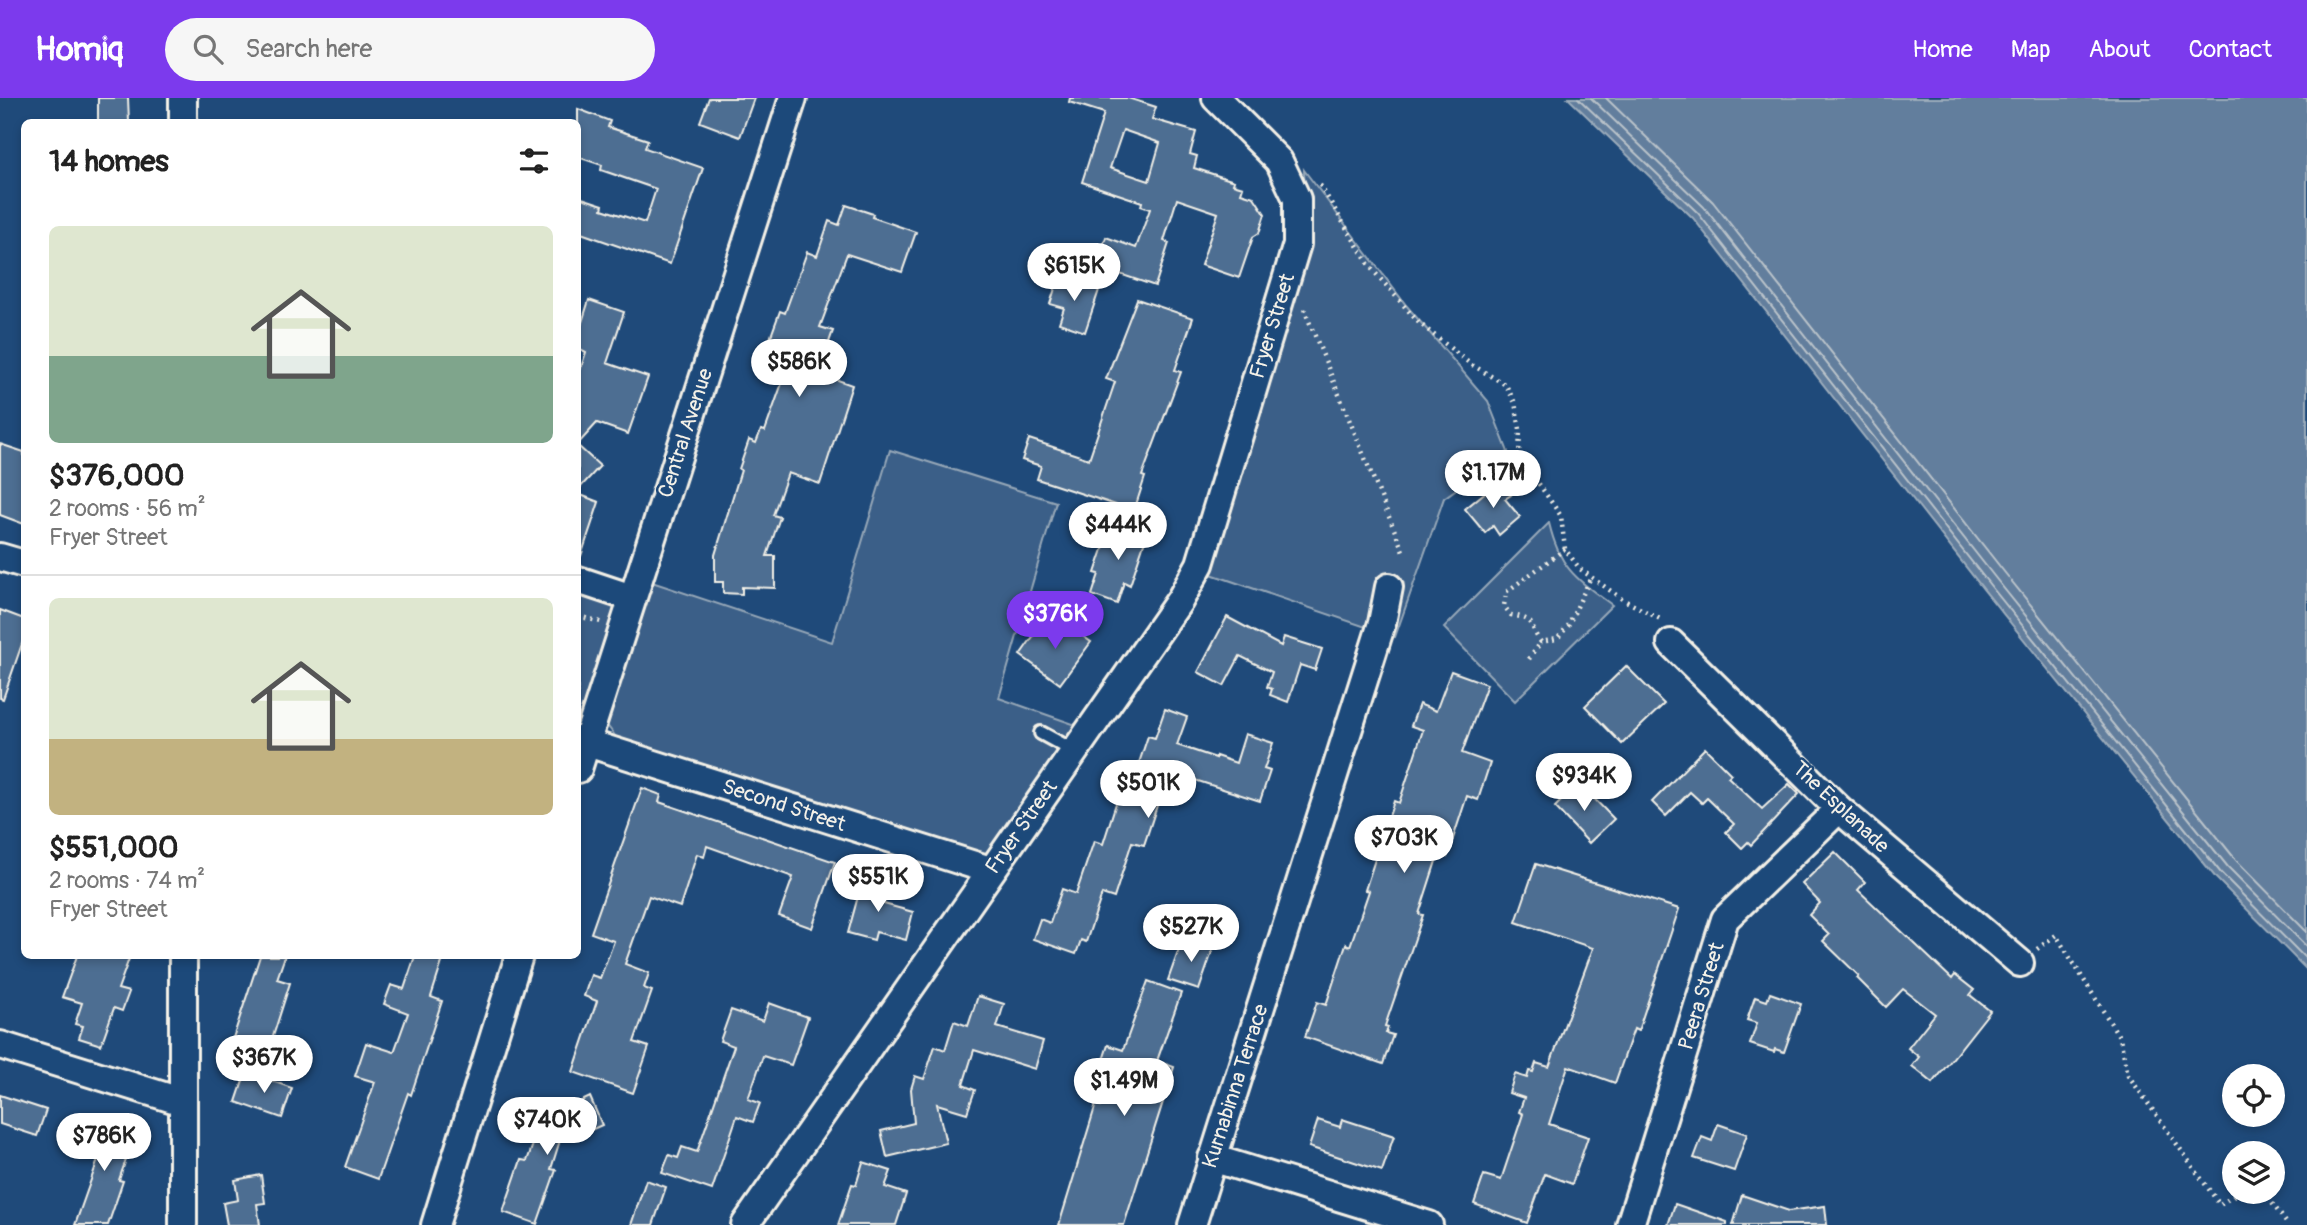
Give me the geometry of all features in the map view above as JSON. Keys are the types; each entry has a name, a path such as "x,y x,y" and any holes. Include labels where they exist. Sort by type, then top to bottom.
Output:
{"street":[{"path":"183,98 183,119"},
{"name":"Central Avenue","path":"582,741 632,598 793,98"},
{"name":"Fryer Street","path":"745,1225 1180,600 1200,564 1297,244 1297,199 1279,161 1216,98"},
{"path":"0,557 21,563"},
{"path":"581,581 632,598"},
{"name":"Kurnabinna Terrace","path":"1192,1225 1382,623 1389,587"},
{"name":"The Esplanade","path":"1671,643 1839,808 2025,959"},
{"name":"Second Street","path":"582,741 990,870"},
{"name":"Peera Street","path":"1630,1225 1725,919 1839,808"},
{"path":"183,959 183,1225"},
{"path":"435,1225 518,959"},
{"path":"0,1045 183,1102"},
{"path":"1212,1158 1429,1225"}],"lane":[{"path":"1041,733 1074,751"}],"path":[{"path":"1318,181 1371,268 1419,323 1469,363 1506,385 1515,403 1520,429 1519,454 1548,496"},
{"path":"1301,301 1403,551"},
{"path":"1541,642 1533,624 1525,618 1511,615 1504,606 1506,593 1564,549"},
{"path":"1529,659 1541,642 1558,639 1568,626 1591,577"},
{"path":"581,617 612,626"},
{"path":"2025,959 2056,935 2120,1038 2128,1075 2220,1205 2222,1204"},
{"path":"2273,1204 2288,1225"}],"shaded area":[{"path":"1304,170 1406,305 1488,401 1508,452 1444,498 1395,637 1208,573 1307,249"},
{"path":"890,450 1056,502 999,698 1076,725 987,855 616,737 606,724 649,581 832,642"},
{"path":"1549,523 1564,562 1579,579 1612,605 1515,701 1444,628"},
{"path":"581,592 616,604 581,714"}],"water":[{"path":"1568,98 2307,98 2307,970 2216,878 1984,590 1693,218"}],"building":[{"path":"98,98 128,98 129,119 98,119"},
{"path":"709,98 754,98 740,137 700,122"},
{"path":"1070,98 1128,98 1156,107 1152,119 1196,132 1190,154 1197,156 1194,168 1234,181 1233,184 1243,187 1241,193 1254,197 1265,214 1259,233 1253,237 1239,278 1201,265 1218,213 1177,199 1164,241 1169,243 1155,286 1096,266 1106,237 1136,248 1150,209 1141,206 1142,202 1082,182 1104,113 1069,102","holes":["1123,130 1160,143 1149,181 1110,168"]},
{"path":"578,109 610,121 608,127 648,140 645,148 703,168 670,264 581,233 582,198 603,205 602,209 645,223 656,189 601,170 602,165 581,158 581,119 578,119"},
{"path":"846,205 916,232 902,272 847,254 820,327 833,331 818,373 852,385 820,484 788,473 773,515 780,517 767,556 775,556 775,588 742,587 742,594 723,593 723,582 715,582 715,555 741,470 739,469 749,440 756,443 761,430 765,431 782,383 768,378 778,351 767,347 780,311 785,313 807,252 817,256 829,221 839,225"},
{"path":"1059,276 1099,290 1085,332 1059,323 1064,308 1050,304"},
{"path":"1137,299 1193,318 1175,370 1181,372 1142,476 1145,477 1134,511 1037,479 1041,466 1022,460 1029,439 1089,459 1115,382 1106,379"},
{"path":"589,300 624,312 607,363 648,377 628,434 597,423 581,441 581,368 586,352 581,350 581,325"},
{"path":"0,444 21,451 21,523 0,515"},
{"path":"581,449 600,466 581,487"},
{"path":"1499,481 1511,495 1505,499 1520,517 1499,535 1493,526 1485,533 1465,509"},
{"path":"581,495 599,502 581,556"},
{"path":"1112,523 1147,534 1130,585 1124,582 1117,604 1092,595 1099,574 1095,573"},
{"path":"0,610 21,618 21,647 3,699 0,698"},
{"path":"1227,617 1281,646 1284,637 1322,649 1315,670 1300,665 1288,702 1270,695 1272,689 1267,687 1272,672 1240,656 1224,686 1198,672"},
{"path":"1042,624 1059,636 1067,625 1091,642 1060,684 1020,655"},
{"path":"1626,666 1664,704 1622,744 1585,706"},
{"path":"1451,671 1487,684 1462,753 1490,763 1478,800 1467,796 1447,857 1438,855 1419,914 1423,915 1385,1026 1388,1027 1386,1033 1393,1035 1383,1064 1305,1037 1317,1002 1326,1005 1346,944 1350,946 1369,891 1365,890 1394,801 1399,803 1423,730 1411,726 1419,704 1436,711"},
{"path":"1165,709 1187,717 1177,745 1216,758 1236,763 1245,734 1273,743 1264,769 1270,771 1260,801 1192,779 1191,783 1167,775 1144,845 1132,842 1114,898 1102,894 1086,942 1081,940 1076,954 1033,939 1040,919 1050,923 1062,889 1076,894 1094,841 1103,844 1125,775 1134,778 1148,736 1155,738"},
{"path":"1705,748 1731,774 1728,777 1762,809 1789,784 1799,794 1751,845 1748,842 1742,848 1726,832 1734,824 1707,798 1702,803 1690,792 1666,816 1652,802"},
{"path":"1579,783 1614,819 1589,843 1555,807"},
{"path":"642,788 661,795 659,802 835,862 812,928 779,916 793,877 707,846 704,857 697,854 680,907 649,896 625,964 649,973 644,988 652,991 634,1042 649,1047 633,1093 573,1072 597,1001 584,996 591,975 600,978 614,941 591,933"},
{"path":"1835,852 1865,882 1858,890 1952,979 1955,975 1974,990 1970,995 1990,1011 1933,1083 1912,1066 1919,1057 1908,1048 1935,1014 1903,989 1886,1007 1823,941 1829,935 1809,915 1820,903 1802,884"},
{"path":"1536,864 1679,909 1638,1031 1634,1029 1615,1083 1568,1066 1549,1124 1588,1137 1572,1184 1545,1174 1527,1223 1474,1204 1484,1175 1501,1180 1523,1114 1519,1112 1524,1098 1509,1093 1515,1074 1527,1078 1536,1063 1549,1067 1593,948 1516,922"},
{"path":"863,878 889,885 884,904 913,912 906,940 876,932 874,940 848,933"},
{"path":"1183,938 1213,949 1199,990 1168,980"},
{"path":"76,959 129,959 118,989 129,992 122,1011 114,1008 101,1045 79,1038 83,1026 75,1024 82,1003 62,997"},
{"path":"259,959 284,959 277,979 290,983 269,1049 233,1038"},
{"path":"414,959 443,959 431,997 442,1001 411,1095 408,1093 378,1179 345,1167 375,1082 355,1076 366,1043 394,1052 408,1013 384,1004 391,985 404,989"},
{"path":"1148,981 1181,993 1157,1061 1174,1067 1124,1225 1059,1225 1096,1104 1101,1106 1113,1070 1101,1066 1108,1045 1123,1050"},
{"path":"1770,993 1801,1004 1784,1052 1775,1049 1774,1052 1750,1044 1757,1023 1747,1020 1755,997 1767,1001"},
{"path":"978,996 1004,1004 997,1027 1043,1041 1035,1069 974,1050 963,1085 975,1090 967,1113 937,1104 946,1143 887,1157 881,1131 914,1123 911,1089 915,1076 924,1079 935,1046 945,1050 954,1021 968,1026"},
{"path":"769,1003 808,1017 791,1065 763,1056 748,1099 760,1103 753,1122 737,1116 712,1190 662,1173 669,1155 678,1158 682,1147 697,1152 734,1046 720,1041 731,1010 763,1021"},
{"path":"246,1072 292,1088 282,1118 236,1102"},
{"path":"0,1095 46,1110 37,1136 0,1124"},
{"path":"590,1097 602,1125 573,1138 561,1137 551,1169 556,1170 537,1224 503,1212 521,1160 527,1161 537,1133 538,1107 567,1108"},
{"path":"1342,1119 1394,1136 1382,1171 1309,1147 1318,1120 1340,1127"},
{"path":"91,1122 134,1136 108,1225 75,1225 99,1157 81,1151"},
{"path":"1718,1124 1747,1134 1734,1171 1694,1158 1702,1137 1712,1141"},
{"path":"863,1162 891,1171 885,1187 906,1194 896,1225 838,1225 852,1184 856,1185"},
{"path":"261,1175 265,1203 257,1204 260,1225 227,1225 223,1203 238,1200 235,1180"},
{"path":"646,1180 666,1187 653,1225 631,1225"},
{"path":"1742,1195 1789,1211 1825,1206 1827,1225 1733,1225"},
{"path":"1675,1204 1727,1222 1727,1225 1668,1225"}]}
